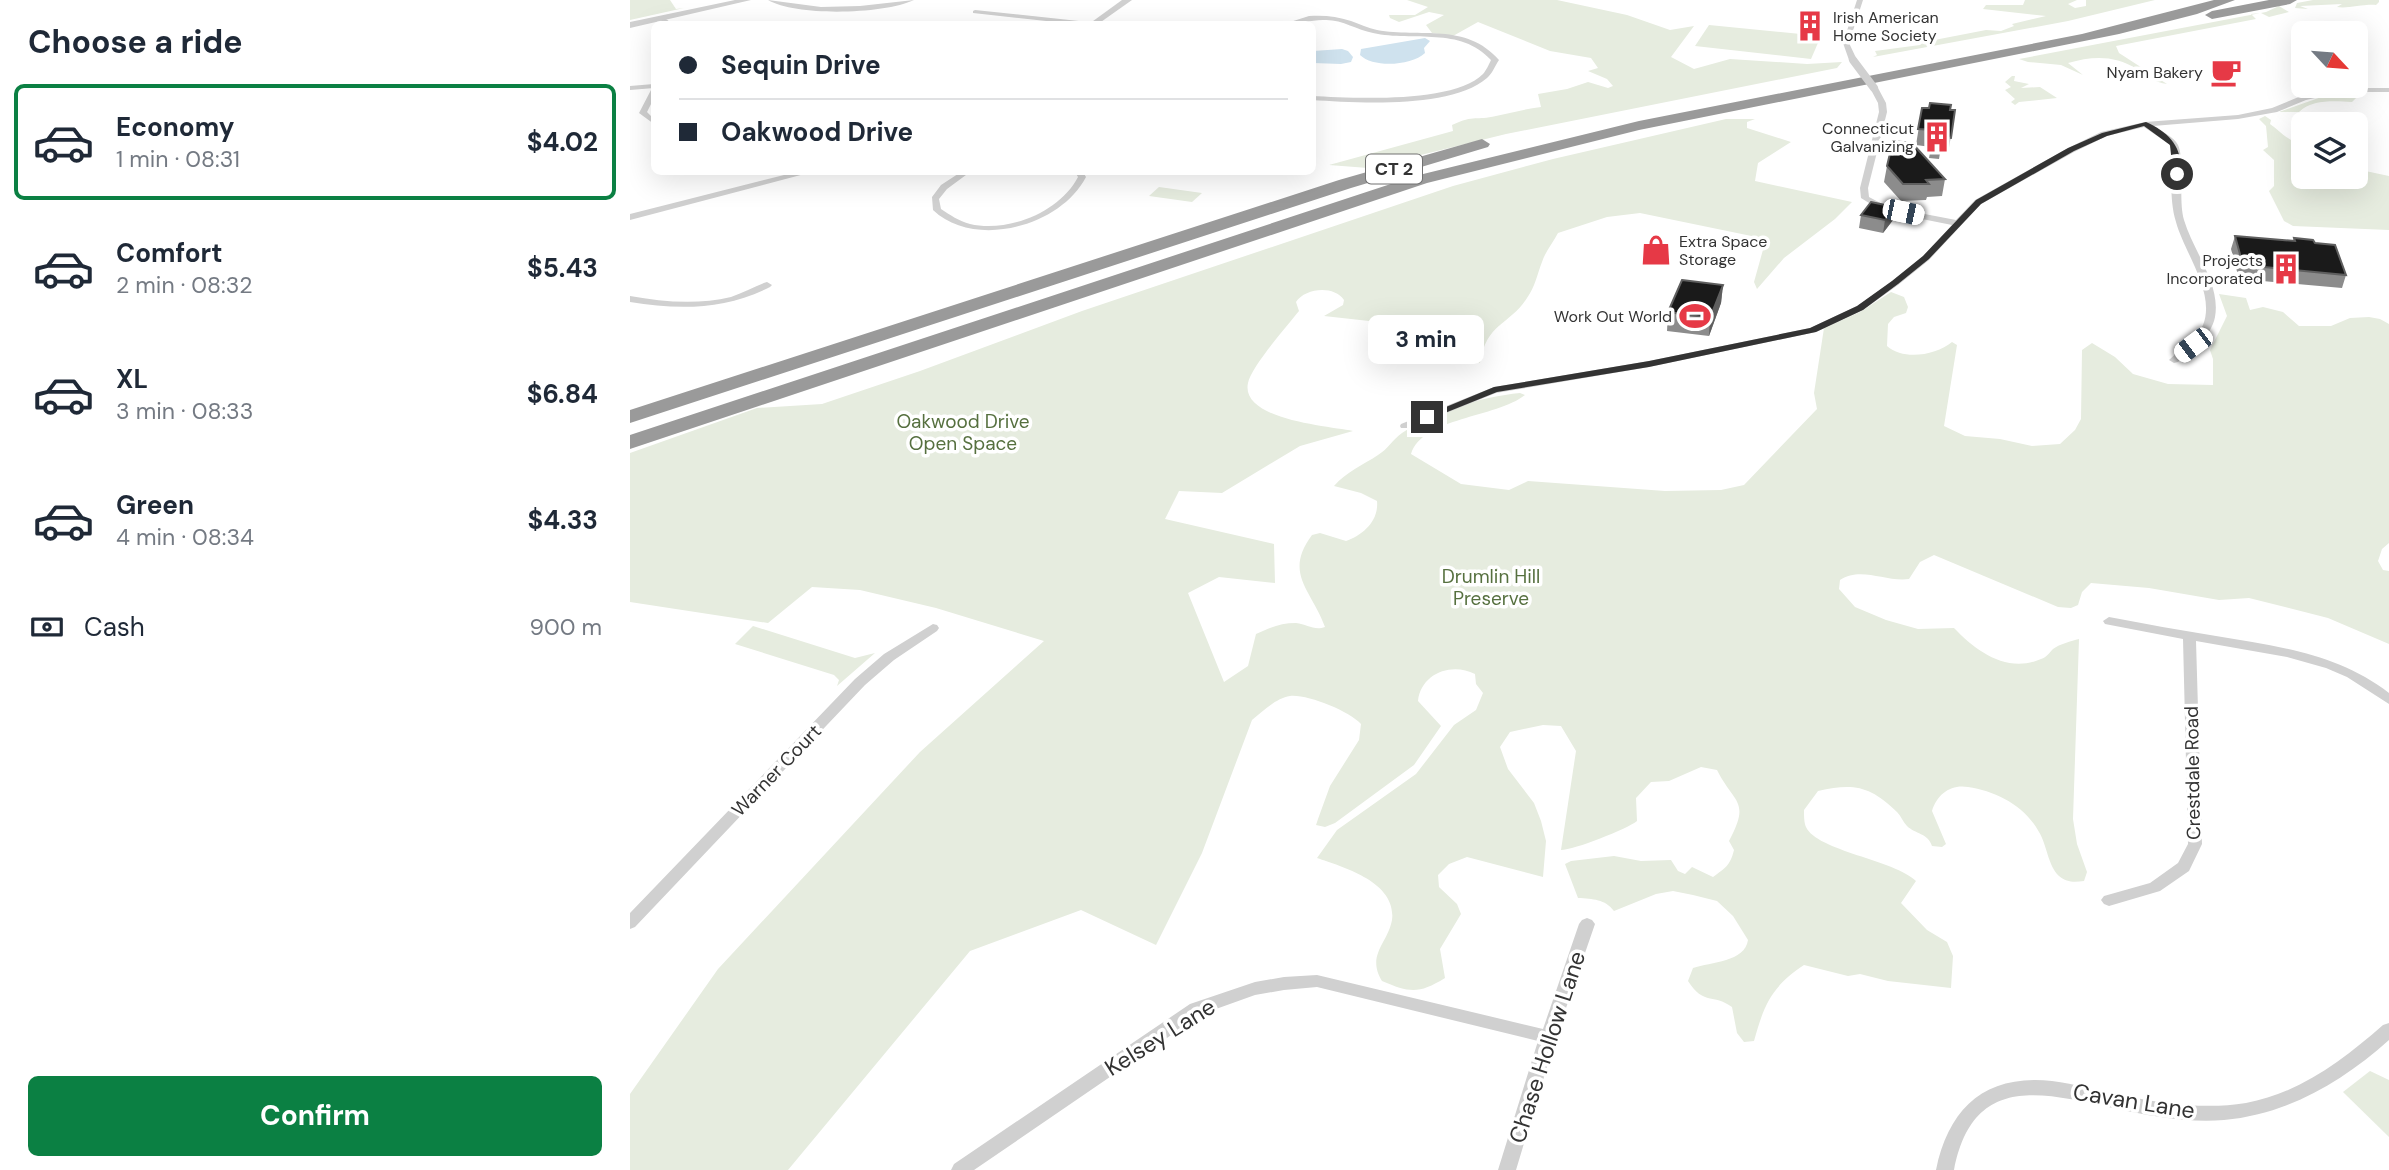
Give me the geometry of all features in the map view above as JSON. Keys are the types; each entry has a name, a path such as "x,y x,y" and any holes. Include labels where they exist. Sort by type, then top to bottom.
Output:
{"highway":[{"path":"1544,130 2054,30 2178,0"},
{"name":"CT 2","path":"630,442 1349,202 1457,169 1611,131 2088,37 2228,0"},
{"path":"2088,37 2290,0"},
{"name":"CT 2","path":"630,417 1363,178 1503,139"}],"street":[{"path":"630,25 747,0"},
{"path":"771,0 790,6 845,9 911,0"},
{"path":"1095,21 1128,0"},
{"path":"1860,0 1846,43 1853,60 1881,100 1883,112 1864,188 1865,198 1885,209 1956,223"},
{"path":"882,6 895,15"},
{"path":"975,12 1061,21"},
{"path":"661,18 666,21"},
{"path":"1297,21 1335,18 1373,32 1458,39 1489,51 1495,60 1493,70 1459,90 1424,97 1377,100 1316,98"},
{"path":"630,88 651,86"},
{"path":"1405,426 1494,390 1649,364 1813,330 1860,308 1895,283 1926,258 1978,202 2104,134 2146,124 2238,117 2274,110 2304,98 2341,90 2389,90"},
{"path":"651,98 643,113 651,119"},
{"path":"2146,124 2173,144 2176,151 2179,218 2204,280 2209,303 2208,324 2193,345 2174,360"},
{"path":"630,217 780,175"},
{"path":"962,175 944,187 935,200 937,211 956,222 993,227 1037,217 1059,204 1079,184 1081,175"},
{"path":"630,299 680,305 714,303 742,297 767,285"},
{"path":"2109,621 2313,657 2349,672 2377,689 2389,700"},
{"name":"Warner Court","path":"630,923 860,682 889,657 933,628"},
{"name":"Crestdale Road","path":"2109,900 2155,887 2184,867 2195,844 2189,636"},
{"name":"Chase Hollow Lane","path":"1507,1170 1548,1037 1587,924"},
{"name":"Kelsey Lane","path":"960,1170 1196,1009 1238,991 1278,982 1317,981 1548,1037"},
{"name":"Cavan Lane","path":"1945,1170 1948,1146 1960,1122 1979,1104 2003,1091 2030,1087 2068,1090 2156,1109 2222,1113 2267,1105 2322,1083 2365,1052 2389,1030"}],"green space":[{"path":"630,0 670,0 676,9 684,8 630,20"},
{"path":"1407,0 1557,0 1627,15 1670,30 1694,26 1671,57 1694,69 1730,59 1807,64 1842,62 1837,68 1506,134 1368,168 1329,165 1453,131 1452,125 1466,120 1541,107 1538,94 1588,82 1608,88 1613,86 1607,79 1588,71 1598,68 1591,58 1550,51 1478,22 1453,36 1432,33 1426,25 1444,15 1429,12 1399,22 1390,18 1389,15 1415,15 1428,7"},
{"path":"2025,0 2077,0 2068,4 2075,8 2086,6 2086,0 2155,0 2068,21 1873,57 1877,55 1875,51 1920,45 1986,30 2001,31 2014,26 2012,24 2046,16 1983,9 1986,5 2023,5"},
{"path":"2313,0 2379,2 2376,5 2337,7 2342,4 2295,8 2297,3"},
{"path":"2279,6 2289,12 2269,17 2260,13"},
{"path":"2252,15 2256,19 2116,46 2119,53 2167,84 2112,59 2095,58 2068,63 2083,75 2061,65 2019,59"},
{"path":"1709,25 1821,36 1811,59 1695,46"},
{"path":"2015,76 2014,81 2029,84 2021,88 2040,87 2057,98 2019,102 2015,105 2011,102 2015,99 2005,90 2011,87 2005,82"},
{"path":"2319,98 2356,98 2352,102 2310,105 2299,112 2279,112"},
{"path":"2265,116 2271,120 2270,124 2291,140 2291,189 2368,189 2368,172 2389,176 2389,230 2293,226 2284,221 2269,191 2274,186 2274,160 2263,150 2268,147 2266,126 2259,119"},
{"path":"1726,119 1755,119 1747,122 1747,128 1791,142 1758,163 1755,181 1852,202 1835,219 1784,258 1757,289 1754,282 1766,239 1640,213 1607,217 1558,233 1543,258 1530,294 1487,340 1480,363 1463,354 1462,345 1444,337 1386,328 1387,323 1324,316 1343,305 1344,300 1334,292 1313,291 1300,297 1296,302 1299,311 1251,376 1248,383 1249,395 1271,413 1288,419 1353,431 1300,446 1222,493 1179,491 1165,519 1274,544 1275,583 1219,577 1188,593 1224,682 1248,666 1256,634 1290,623 1325,627 1300,571 1304,549 1312,535 1320,533 1346,541 1369,526 1375,515 1377,501 1361,493 1334,486 1349,473 1382,453 1399,435 1415,425 1459,406 1520,393 1525,395 1512,403 1430,432 1418,442 1411,454 1461,484 1509,490 1528,481 1665,491 1721,490 1744,485 1817,409 1814,393 1824,328 1860,312 1891,292 1904,297 1908,307 1906,313 1894,317 1888,324 1887,346 1902,354 1911,355 1929,353 1952,342 1957,345 1944,426 1965,436 2000,439 2032,446 2060,444 2075,430 2081,419 2082,350 2092,343 2115,357 2133,374 2168,384 2213,385 2213,359 2210,350 2227,316 2219,294 2246,298 2250,310 2263,307 2283,312 2299,326 2331,326 2350,318 2369,317 2389,324 2389,543 2382,549 2378,561 2383,570 2389,571 2389,644 2328,618 2249,598 2219,600 2149,588 2091,583 2082,592 2078,605 2071,608 2058,607 1934,555 1920,562 1909,579 1856,574 1840,580 1839,589 1855,607 1918,629 1954,628 1982,652 2004,662 2028,663 2045,657 2059,646 2079,639 2073,819 2077,844 2087,872 2084,881 2068,881 2059,876 2052,867 2042,837 2033,823 2018,807 1989,792 1962,786 1941,795 1932,811 1946,844 1942,847 1932,846 1928,839 1910,829 1887,803 1870,792 1852,787 1818,791 1804,810 1805,825 1813,835 1825,843 1892,867 1916,881 1901,903 1927,930 1947,942 1953,956 1951,988 1888,981 1860,974 1848,976 1804,965 1776,989 1761,1017 1754,1041 1744,1042 1737,1033 1732,1007 1704,997 1688,981 1693,968 1734,957 1746,947 1748,940 1733,916 1717,901 1673,891 1656,894 1614,911 1603,902 1578,898 1565,864 1614,856 1641,861 1671,860 1678,871 1685,874 1692,867 1713,877 1731,860 1734,850 1729,841 1739,817 1738,803 1717,770 1701,767 1669,781 1651,782 1636,798 1637,821 1577,847 1561,850 1576,751 1561,726 1543,725 1510,732 1500,747 1508,769 1534,803 1541,821 1546,841 1543,877 1467,857 1449,864 1438,875 1439,887 1457,904 1461,914 1440,949 1445,978 1428,987 1407,990 1382,981 1376,964 1392,920 1391,907 1386,896 1366,878 1317,858 1337,830 1416,774 1454,725 1476,710 1483,693 1476,684 1475,674 1466,671 1448,670 1431,677 1420,691 1418,701 1441,726 1414,765 1335,823 1325,827 1316,825 1318,819 1330,786 1359,740 1361,724 1338,709 1317,701 1297,696 1285,697 1252,720 1202,853 1156,945 1081,910 970,951 788,1170 630,1170 630,1094 718,969 920,752 1044,641 936,608 860,590 812,587 768,623 630,602 630,453 757,408 822,404 1082,311 1453,186 1553,159"},
{"path":"1159,187 1202,193 1192,202 1149,196"},
{"path":"753,626 855,658 875,653 837,686 839,680 834,675 735,644"},
{"path":"2370,1071 2389,1080 2389,1137 2343,1092"}],"water":[{"path":"1425,38 1430,41 1424,48 1425,53 1411,61 1383,64 1360,55 1361,49"},
{"path":"1342,49 1353,57 1351,62 1341,64 1316,63 1316,51"}],"building":[{"path":"1930,103 1951,105 1950,110 1955,110 1951,138 1943,137 1942,143 1932,142 1934,130 1918,129 1922,108 1929,108"},
{"path":"1893,141 1912,143 1945,179 1926,180 1929,184 1903,184 1887,166"},
{"path":"1871,202 1894,207 1885,220 1861,215"},
{"path":"2235,236 2295,241 2294,238 2335,245 2346,275 2243,265"},
{"path":"1682,280 1723,285 1710,318 1668,312"}],"place":[{"name":"Irish American Home Society","path":"1810,26"},
{"name":"Nyam Bakery","path":"2226,72"},
{"name":"Connecticut Galvanizing","path":"1937,137"},
{"name":"Extra Space Storage","path":"1656,250"},
{"name":"Projects Incorporated","path":"2286,269"},
{"name":"Work Out World","path":"1695,316"}],"route":[{"path":"1427,417 1494,390 1649,364 1813,330 1860,308 1895,283 1926,258 1978,202 2104,134 2146,124 2173,144 2177,174"}],"park label":[{"name":"Oakwood Drive Open Space","path":"963,432"},
{"name":"Drumlin Hill Preserve","path":"1491,587"}]}
